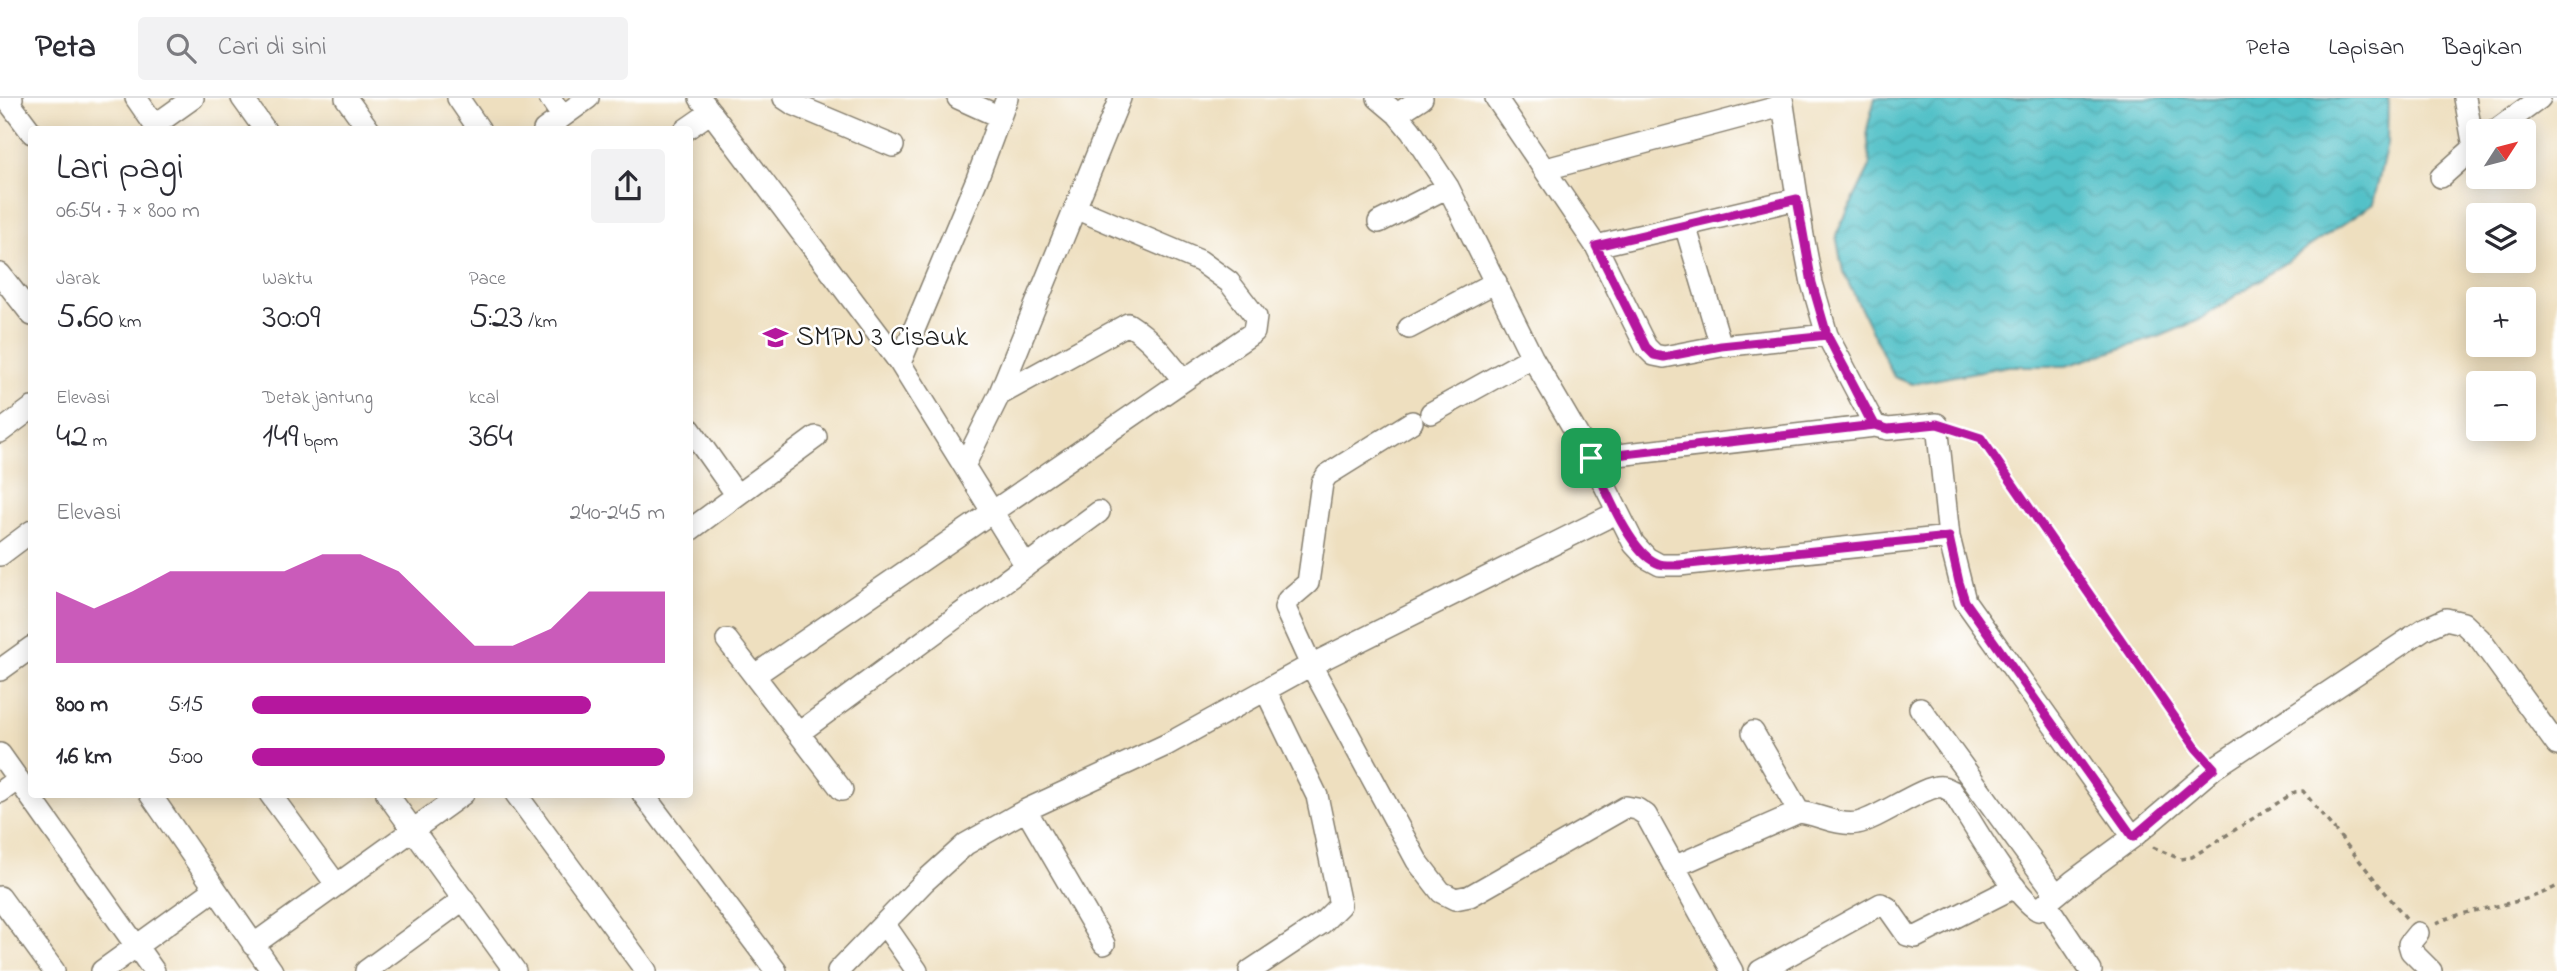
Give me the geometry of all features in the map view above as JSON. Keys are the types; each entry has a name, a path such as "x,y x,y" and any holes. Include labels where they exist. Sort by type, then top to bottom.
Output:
{"street":[{"path":"136,98 156,126"},
{"path":"158,126 193,98"},
{"path":"242,98 262,126"},
{"path":"346,98 366,126"},
{"path":"458,98 477,126"},
{"path":"550,98 562,116"},
{"path":"549,126 587,98"},
{"path":"784,98 893,146"},
{"path":"900,363 1004,107 958,98"},
{"path":"964,466 999,395 1120,98"},
{"path":"1378,98 1397,114 1429,155 1448,187 1532,357 1591,458 1634,544 1647,558 1660,565 1679,565 1949,537"},
{"path":"1397,114 1422,98"},
{"path":"1496,98 1596,246 1646,347 1654,355 1664,357 1721,346 1827,335"},
{"path":"2465,98 2470,119"},
{"path":"2511,119 2540,98"},
{"path":"7,101 28,127"},
{"path":"1546,169 1782,102 1812,283 1827,335 1875,425"},
{"path":"688,126 706,105 900,363 1026,566"},
{"path":"2441,177 2466,155"},
{"path":"1379,222 1448,187"},
{"path":"1596,246 1797,199"},
{"path":"755,675 1254,332 1256,317 1229,282 1200,261 1076,208"},
{"path":"1685,225 1721,346"},
{"path":"0,274 28,310"},
{"path":"1409,328 1496,282"},
{"path":"999,395 1129,324 1145,334 1183,380"},
{"path":"1532,357 1327,475 1322,483 1308,583 1288,600 1285,608 1311,665 1417,861 1441,892 1455,899 1470,896 1626,807 1637,809 1646,815 1676,866 1732,971"},
{"path":"4,422 28,410"},
{"path":"1591,458 1875,425 1888,429 1937,424 1949,537 1959,582 1970,609 2133,837"},
{"path":"693,433 736,494"},
{"path":"693,528 816,437"},
{"path":"800,732 1099,512"},
{"path":"838,971 925,881 966,844 1026,810 1166,745 1311,665 1618,512"},
{"path":"0,555 28,534"},
{"path":"1676,866 1798,812 1856,823 1873,818 1929,789 1941,786 1952,791 2015,887 2038,910 2133,837 2214,768 2424,629 2446,620 2463,623 2480,639 2557,745"},
{"path":"727,640 842,790"},
{"path":"0,670 28,650"},
{"path":"1250,971 1322,923 1340,905 1317,796 1266,691"},
{"path":"1920,708 2052,900 2091,971"},
{"path":"1754,732 1798,812"},
{"path":"0,754 28,793"},
{"path":"0,792 18,779"},
{"path":"31,798 154,971"},
{"path":"153,798 272,971"},
{"path":"277,798 337,884"},
{"path":"390,798 515,971"},
{"path":"253,945 458,798"},
{"path":"519,798 646,971"},
{"path":"646,798 776,971"},
{"path":"1026,810 1104,944"},
{"path":"1760,971 1881,904 1888,908 1907,935 1916,937 2015,887"},
{"path":"102,971 214,890"},
{"path":"0,897 54,971"},
{"path":"366,971 464,899"},
{"path":"885,925 917,971"},
{"path":"2418,933 2409,944 2411,951 2431,971"}],"path":[{"path":"1937,424 1981,438 2196,748 2214,768"},
{"path":"2133,837 2180,859 2192,857 2295,792 2303,791 2418,933 2455,914 2543,894 2557,886"}],"water":[{"path":"1875,98 2388,98 2387,144 2373,204 2199,320 2161,336 2066,366 2008,366 1912,384 1894,377 1843,272 1836,235 1870,166 1867,129"}],"place":[{"name":"SMPN 3 Cisauk","path":"776,338"}],"route":[{"path":"1591,458 1634,544 1647,558 1660,565 1949,537 1965,601 2133,837 2214,768 2196,748 1981,438 1937,424 1888,429 1875,425 1827,335 1721,346 1664,357 1654,355 1646,347 1596,246 1797,199 1812,283 1827,335 1868,416 1875,425 1591,458"}]}
